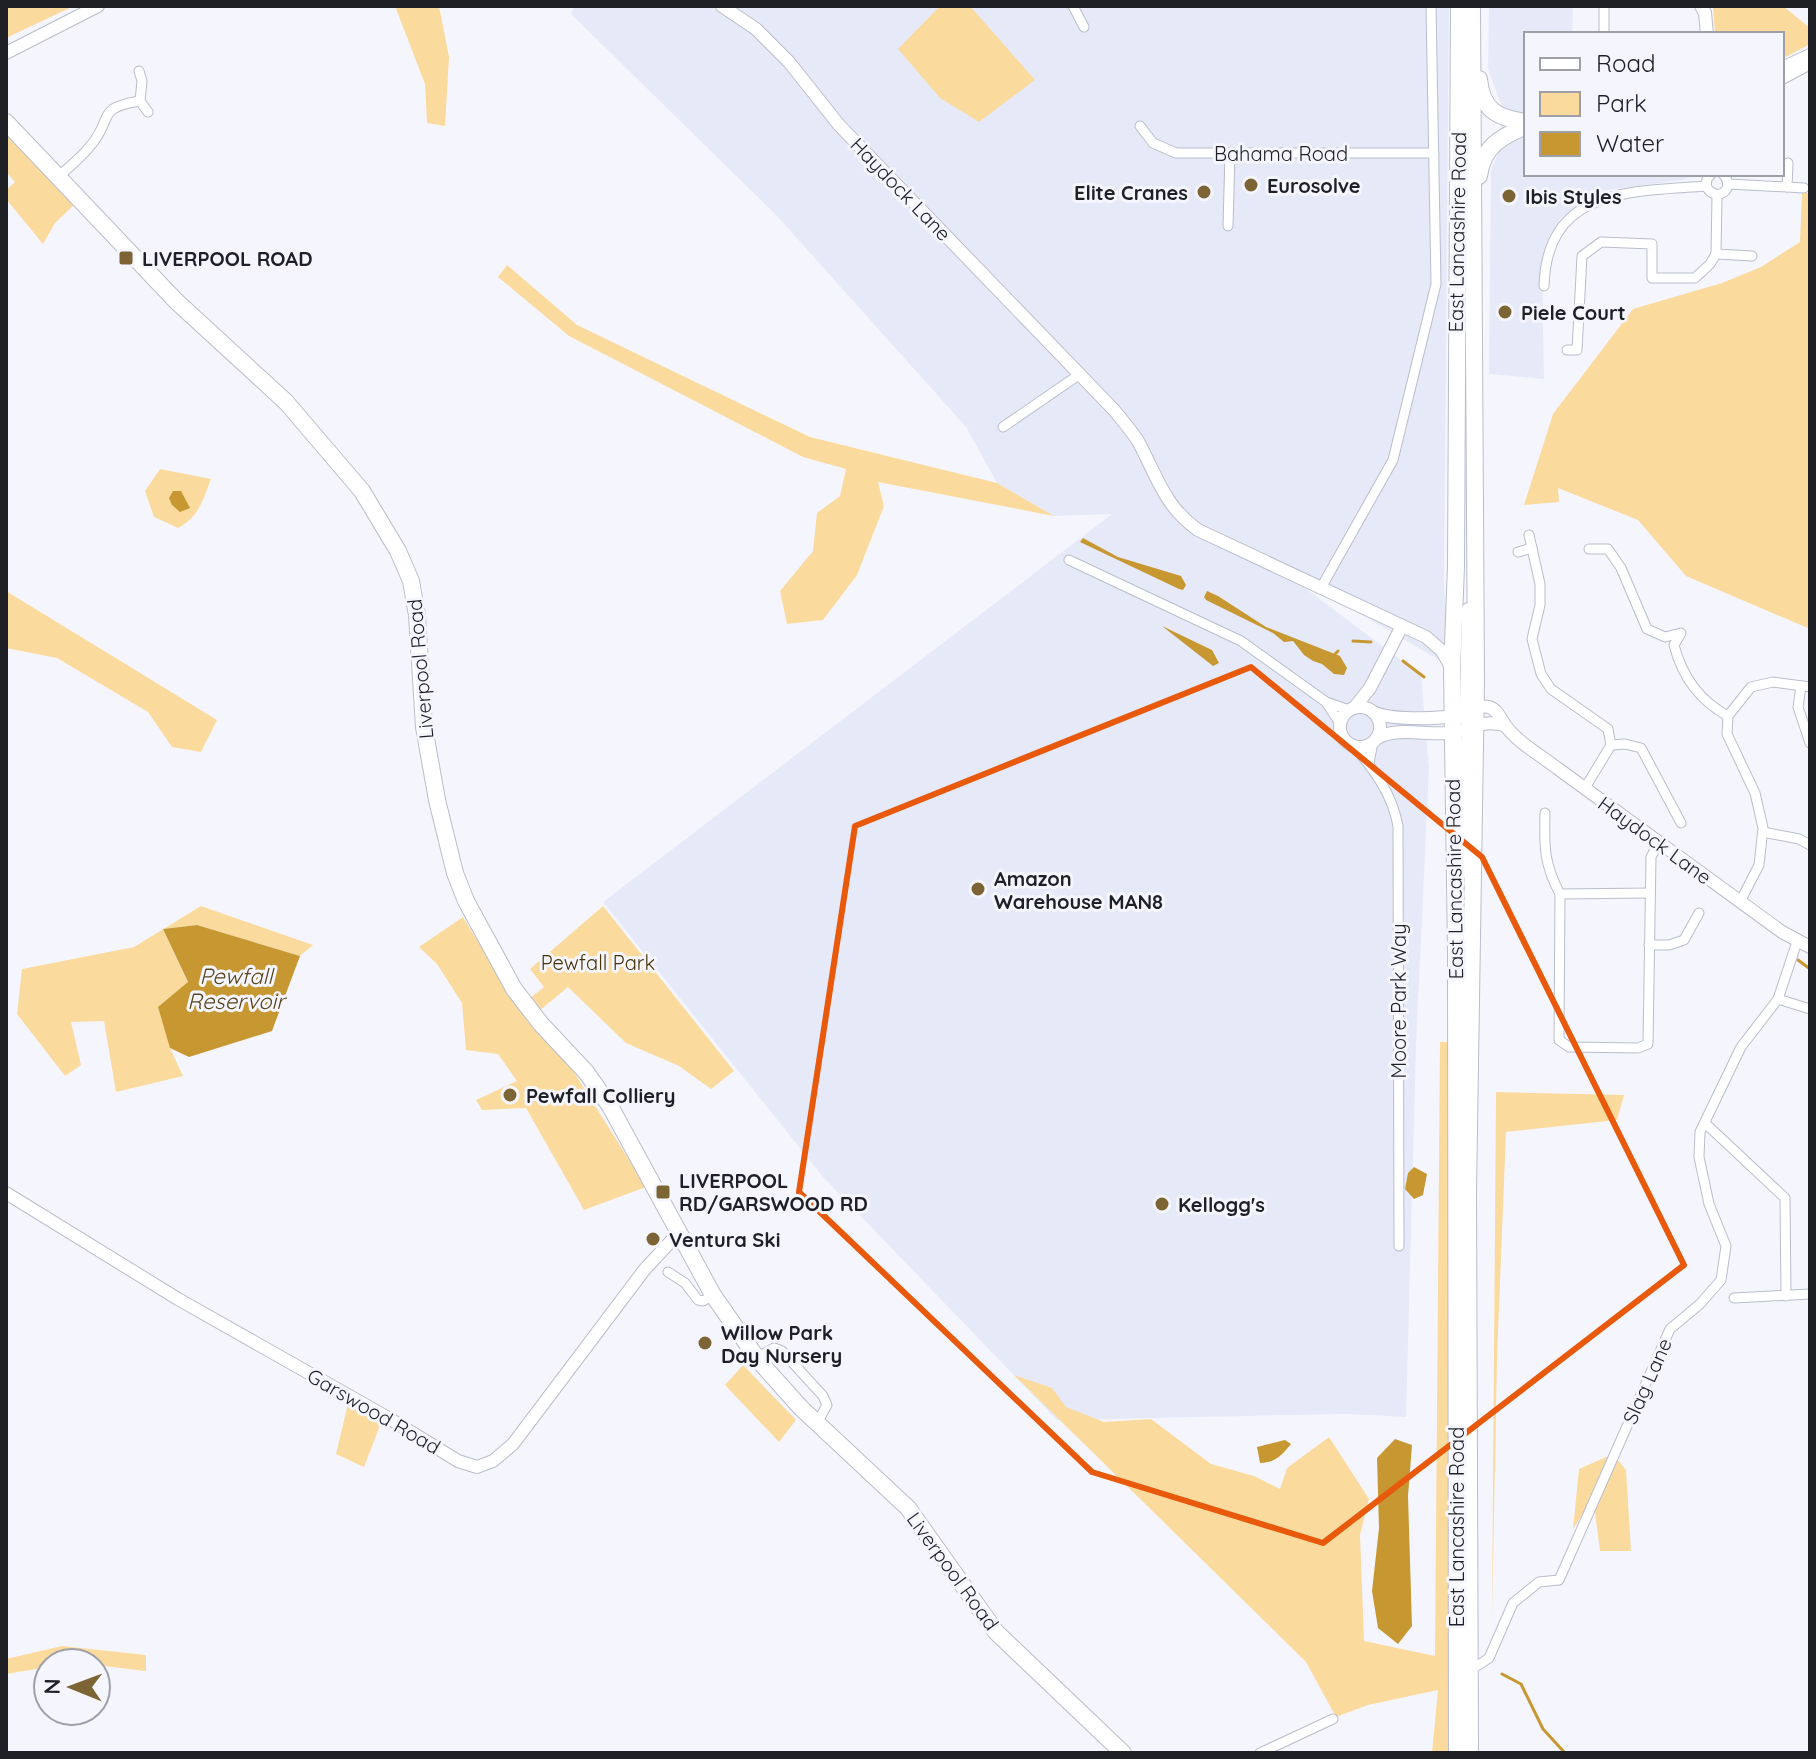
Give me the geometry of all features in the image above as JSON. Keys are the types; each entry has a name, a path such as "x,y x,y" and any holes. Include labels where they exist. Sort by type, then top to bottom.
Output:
{"highway":[{"name":"East Lancashire Road","path":"1457,1753 1466,1677 1468,1192 1465,720 1452,670 1455,625 1459,6"},
{"name":"East Lancashire Road","path":"1470,1753 1466,1677 1456,898 1475,505 1472,6"},
{"path":"1472,6 1480,91 1491,110 1503,119 1524,124"},
{"name":"Liverpool Road","path":"6,122 176,301 286,402 362,491 406,568 414,592 424,727 459,887 514,989 541,1024 586,1072 610,1106 713,1295 756,1358 817,1423 908,1508 984,1617 1011,1648 1123,1753"},
{"path":"1474,217 1480,168 1486,152 1495,141 1524,125"}],"street":[{"path":"6,53 98,6"},
{"name":"Haydock Lane","path":"722,6 756,29 789,62 839,125 1114,410 1136,438 1168,503 1181,518 1198,530 1426,637 1442,651 1452,670"},
{"path":"1073,6 1084,27"},
{"path":"1322,586 1393,460 1436,284 1431,6"},
{"path":"1604,6 1604,32"},
{"path":"1700,32 1701,6"},
{"path":"1701,6 1707,32"},
{"path":"1784,67 1810,55"},
{"path":"1784,77 1810,63"},
{"path":"139,71 142,81 140,101 148,112"},
{"path":"58,177 92,144 109,111 121,104 140,101"},
{"name":"Bahama Road","path":"1140,126 1153,143 1176,153 1434,153"},
{"path":"1228,226 1230,153"},
{"path":"1787,187 1788,163"},
{"path":"1709,176 1706,186 1711,193 1717,195 1725,192 1729,184"},
{"path":"1724,176 1729,184"},
{"path":"1729,184 1804,188"},
{"path":"1544,286 1549,249 1565,223 1584,206 1628,192 1706,186"},
{"path":"1567,350 1577,350 1582,256 1601,242 1652,244 1652,278 1695,278 1716,254 1717,195"},
{"path":"1716,254 1752,256"},
{"path":"1003,427 1080,374"},
{"path":"1529,535 1541,595 1532,639 1541,674 1551,689 1608,729 1611,745 1585,788"},
{"path":"1518,552 1532,548"},
{"path":"1589,549 1608,549 1621,568 1647,629 1665,637 1681,633 1674,645 1679,665 1707,705 1728,716"},
{"path":"1069,560 1241,641 1326,702 1391,716 1465,720"},
{"path":"1426,637 1443,637 1455,625"},
{"path":"1341,725 1370,688 1402,626"},
{"path":"1740,902 1759,865 1763,832 1755,793 1727,734 1728,716 1751,687 1773,682 1806,686 1798,707 1810,743"},
{"path":"1369,763 1380,721 1371,710 1370,688"},
{"path":"1326,702 1341,725 1345,739 1353,745 1363,746 1391,733 1465,720"},
{"name":"Haydock Lane","path":"1465,720 1505,725 1585,788 1804,945"},
{"name":"Moore Park Way","path":"1353,745 1369,763 1391,801 1398,826 1399,1246"},
{"path":"1611,745 1641,748 1681,823"},
{"path":"1545,813 1543,850 1560,894 1559,1040 1569,1047 1638,1048 1648,1044 1651,857 1659,842"},
{"path":"1763,832 1799,839 1810,845"},
{"path":"1560,894 1650,893"},
{"path":"1649,945 1669,945 1684,940 1699,913"},
{"name":"Slag Lane","path":"1466,1677 1489,1658 1513,1603 1539,1582 1559,1580 1670,1329 1700,1304 1721,1280 1726,1246 1709,1204 1699,1157 1700,1132 1741,1047 1778,999 1804,945"},
{"path":"1778,999 1810,1009"},
{"path":"1705,1123 1785,1198 1786,1296"},
{"name":"Garswood Road","path":"6,1193 178,1299 458,1461 477,1467 493,1461 513,1444 645,1269 679,1236"},
{"path":"670,1277 685,1283 700,1301 713,1295"},
{"path":"1734,1298 1810,1294"},
{"path":"756,1358 774,1348 782,1351 823,1396 827,1405 817,1423"},
{"path":"1260,1753 1333,1719"}],"highlighted area":[{"path":"1251,667 1482,857 1684,1265 1323,1543 1092,1472 799,1192 855,826"}],"shaded area":[{"path":"574,6 1449,6 1444,585 1451,667 1338,601 1305,588 1421,675 1429,768 1416,1046 1406,1417 1345,1414 1057,1420 823,1177 603,902 1112,514 1054,516 997,483 966,427 777,216 571,14"},
{"path":"1489,6 1573,6 1572,32 1524,32 1524,176 1692,176 1683,180 1600,191 1560,219 1542,265 1544,379 1489,374 1491,170 1501,146 1501,104 1488,69"}],"green space":[{"path":"6,6 74,6 6,38"},
{"path":"395,6 439,6 449,57 445,126 427,123 425,84"},
{"path":"940,6 970,6 1035,80 979,122 940,98 898,49"},
{"path":"1713,6 1783,6 1810,28 1810,44 1784,58 1784,32 1715,32"},
{"path":"6,134 75,204 55,223 43,244 6,199 6,190 15,182 6,172"},
{"path":"1802,193 1810,193 1810,629 1686,576 1638,520 1558,488 1559,502 1524,505 1553,414 1633,309 1722,283 1761,267 1800,242"},
{"path":"507,265 577,325 810,437 997,483 1054,516 878,482 884,506 857,575 823,620 787,624 780,591 813,551 817,513 840,496 846,469 803,457 569,336 498,277"},
{"path":"160,469 211,479 196,513 178,528 154,517 145,491"},
{"path":"6,591 217,720 201,752 172,747 148,712 57,658 6,648"},
{"path":"201,906 313,945 300,956 197,925 164,929"},
{"name":"Pewfall Park","path":"603,906 734,1071 711,1089 679,1066 626,1043 568,987 539,1011 530,998 544,987 530,969"},
{"path":"463,917 521,1012 567,1061 646,1187 584,1210 526,1108 482,1110 476,1100 517,1081 498,1054 466,1050 462,1003 437,964 419,947"},
{"path":"163,929 188,983 170,1048 183,1076 116,1092 104,1021 71,1022 81,1065 65,1076 17,1014 22,969 134,947"},
{"path":"1440,1042 1448,1042 1449,1753 1432,1753 1438,1690 1368,1705 1336,1717 1306,1662 1014,1375 1052,1388 1066,1407 1104,1422 1151,1419 1211,1464 1254,1476 1280,1489 1287,1468 1329,1437 1369,1499 1360,1535 1364,1641 1435,1656"},
{"path":"1496,1092 1624,1095 1617,1120 1506,1132 1497,1357 1492,1621"},
{"path":"743,1365 796,1420 779,1442 725,1385"},
{"path":"348,1404 381,1423 364,1467 336,1454"},
{"path":"1606,1457 1618,1460 1626,1470 1631,1551 1600,1551 1595,1513 1586,1509 1573,1529 1579,1469"},
{"path":"112,1651 146,1655 146,1671 112,1667"},
{"path":"32,1653 32,1670 6,1674 6,1659"}],"water":[{"path":"173,491 181,491 190,508 180,512 172,505 169,498"},
{"path":"1083,538 1118,557 1181,576 1186,585 1183,590 1179,589 1080,542"},
{"path":"1207,591 1266,627 1340,656 1347,668 1344,675 1334,674 1304,655 1293,641 1284,642 1273,633 1206,600"},
{"path":"1162,626 1212,650 1219,663 1213,666"},
{"name":"Pewfall Reservoir","path":"197,925 300,956 272,1031 189,1057 170,1048 158,1007 188,982 163,929"},
{"path":"1414,1167 1427,1174 1423,1195 1414,1199 1405,1189 1408,1173"},
{"path":"1395,1439 1412,1445 1408,1496 1412,1626 1398,1644 1378,1628 1372,1591 1379,1528 1377,1458"},
{"path":"1285,1440 1291,1444 1281,1455 1270,1462 1260,1463 1257,1447"}],"waterway":[{"path":"1353,641 1371,642"},
{"path":"1335,654 1338,651"},
{"path":"1403,661 1424,677"},
{"path":"1798,960 1810,969"},
{"path":"1502,1674 1521,1684 1543,1729 1565,1753"}],"place":[{"name":"Eurosolve","path":"1251,185"},
{"name":"Elite Cranes","path":"1204,192"},
{"name":"Ibis Styles","path":"1509,196"},
{"name":"LIVERPOOL ROAD","path":"126,258"},
{"name":"Piele Court","path":"1505,312"},
{"name":"Amazon Warehouse MAN8","path":"978,889"},
{"name":"Pewfall Colliery","path":"510,1095"},
{"name":"LIVERPOOL RD/GARSWOOD RD","path":"663,1192"},
{"name":"Kellogg's","path":"1162,1204"},
{"name":"Ventura Ski","path":"653,1239"},
{"name":"Willow Park Day Nursery","path":"705,1343"}]}
